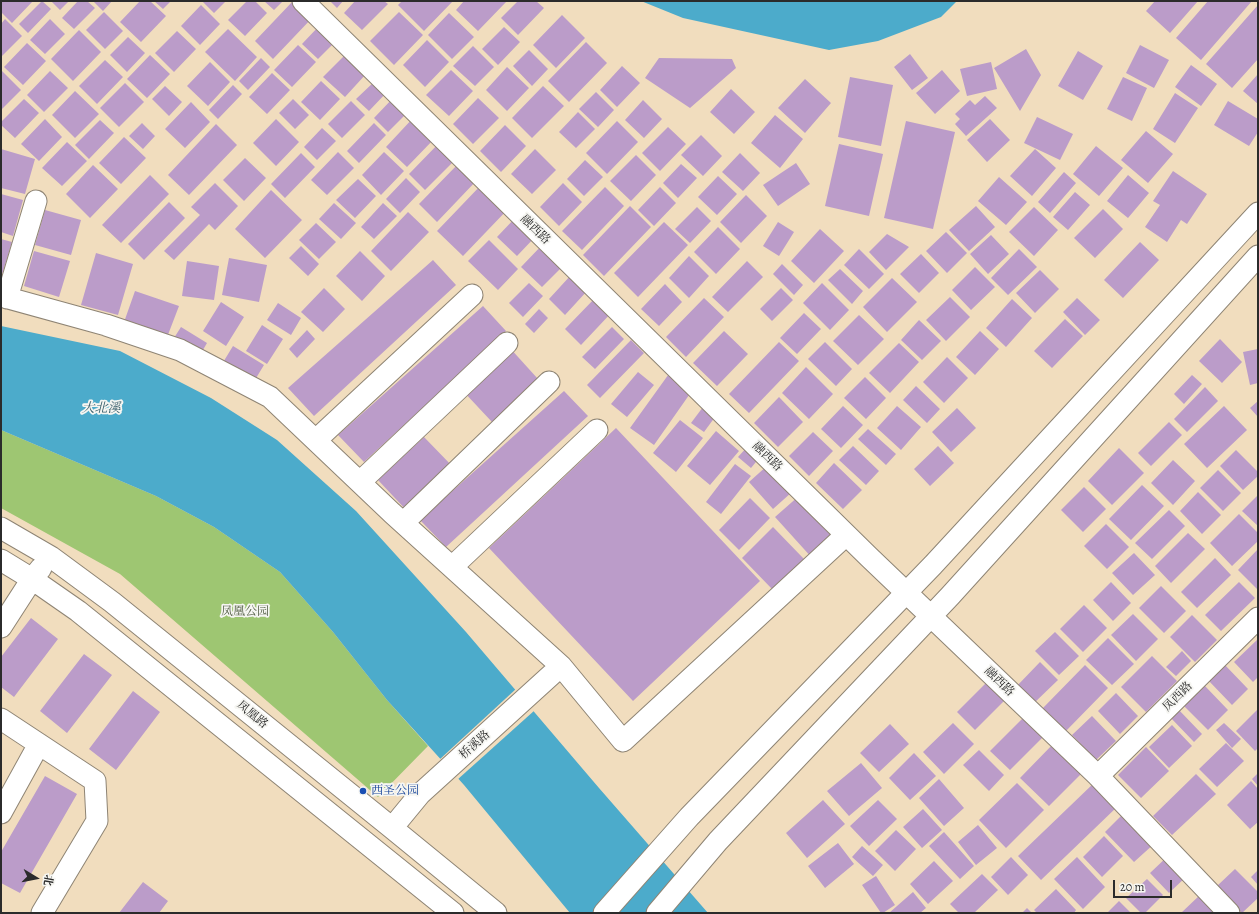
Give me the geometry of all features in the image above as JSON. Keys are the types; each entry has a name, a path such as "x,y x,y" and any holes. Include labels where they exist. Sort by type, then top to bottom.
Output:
{"street":[{"name":"融西路","path":"303,1 846,535 1098,776 1229,913"},
{"path":"36,201 4,297 106,325 180,350 270,397 402,523 452,567 557,670 623,741 846,535"},
{"path":"604,913 689,816 958,539 1258,213"},
{"path":"657,913 718,841 931,617 1258,256"},
{"path":"316,440 472,295"},
{"path":"360,482 506,343"},
{"path":"402,523 549,382"},
{"path":"452,567 597,430"},
{"name":"凤凰路","path":"1,528 51,557 112,602 496,913"},
{"path":"1,626 32,579 51,557"},
{"path":"1,560 32,579 84,616 453,913"},
{"name":"凤西路","path":"1098,776 1258,618"},
{"name":"桥溪路","path":"392,828 420,794 557,670"},
{"path":"1,719 95,781 97,821 42,913"},
{"path":"1,812 39,744"}],"green space":[{"name":"凤凰公园","path":"1,430 156,496 214,527 280,572 333,632 387,700 428,746 378,797 120,574 1,508"}],"water":[{"path":"641,1 957,1 941,17 878,41 829,50 683,18"},
{"name":"大北溪","path":"1,326 120,351 211,398 277,440 356,511 466,632 708,913 570,913 464,785 387,700 333,632 280,572 214,527 156,496 1,430"}],"pier":[{"path":"517,688 535,710 457,780 439,760"}],"building":[{"path":"1,1 33,1 12,23 1,12"},
{"path":"42,1 51,9 28,33 19,24"},
{"path":"51,1 69,1 60,10"},
{"path":"78,1 87,1 95,8 74,29 62,18"},
{"path":"93,1 112,1 103,11"},
{"path":"140,1 150,1 166,16 141,42 120,22"},
{"path":"154,1 171,1 163,9"},
{"path":"202,1 226,1 214,13"},
{"path":"247,1 255,1 267,13 245,36 228,20"},
{"path":"264,1 283,1 274,10"},
{"path":"293,1 313,17 273,59 255,41"},
{"path":"330,1 343,1 337,8"},
{"path":"355,1 384,1 388,4 362,30 344,13"},
{"path":"402,1 453,1 424,31 398,5"},
{"path":"464,1 507,1 478,31 456,10"},
{"path":"518,1 536,1 544,8 518,35 501,18"},
{"path":"1155,1 1198,1 1170,33 1146,11"},
{"path":"1208,1 1252,1 1201,60 1176,38"},
{"path":"201,5 220,24 200,45 181,26"},
{"path":"1258,5 1258,59 1232,88 1206,64"},
{"path":"104,12 123,31 105,49 86,30"},
{"path":"399,12 423,35 394,65 370,41"},
{"path":"449,13 474,37 452,59 428,35"},
{"path":"562,15 585,38 556,68 533,45"},
{"path":"5,19 22,36 1,57 1,24"},
{"path":"50,19 65,34 45,54 30,40"},
{"path":"320,25 336,41 318,59 302,44"},
{"path":"504,27 520,42 498,65 482,49"},
{"path":"228,29 257,57 235,81 205,52"},
{"path":"79,30 101,52 73,81 51,59"},
{"path":"177,31 196,49 174,72 155,53"},
{"path":"128,37 145,53 127,72 110,55"},
{"path":"427,40 449,62 425,87 403,65"},
{"path":"586,42 607,63 569,102 548,81"},
{"path":"27,43 46,61 23,85 4,67"},
{"path":"298,45 316,62 292,87 274,70"},
{"path":"1140,45 1169,60 1154,88 1126,73"},
{"path":"473,46 494,67 475,86 453,66"},
{"path":"1026,49 1041,75 1020,111 994,68"},
{"path":"529,50 548,69 532,86 513,66"},
{"path":"1078,51 1103,66 1083,100 1058,86"},
{"path":"346,54 366,74 345,97 323,77"},
{"path":"910,54 928,78 912,90 894,67"},
{"path":"150,55 170,74 147,98 127,79"},
{"path":"261,58 270,67 248,90 239,81"},
{"path":"659,58 732,59 736,68 690,108 645,78"},
{"path":"105,60 123,77 97,104 79,86"},
{"path":"210,62 230,82 208,106 187,86"},
{"path":"991,62 997,89 967,96 960,69"},
{"path":"1191,65 1217,84 1201,106 1175,87"},
{"path":"622,66 640,83 617,107 600,90"},
{"path":"507,67 529,88 507,111 486,90"},
{"path":"1,70 21,90 1,110"},
{"path":"451,70 473,91 449,116 426,95"},
{"path":"942,70 960,91 935,114 916,93"},
{"path":"50,71 68,88 44,112 27,95"},
{"path":"272,73 290,90 267,114 249,97"},
{"path":"1258,74 1258,104 1243,91"},
{"path":"850,77 893,85 881,146 838,137"},
{"path":"1123,77 1147,88 1132,121 1107,109"},
{"path":"805,79 831,103 805,133 778,108"},
{"path":"321,81 340,99 320,120 301,102"},
{"path":"375,81 387,92 369,111 356,99"},
{"path":"125,83 144,102 119,127 100,108"},
{"path":"233,85 242,94 218,119 209,110"},
{"path":"165,86 182,102 169,116 152,99"},
{"path":"543,86 564,106 532,138 512,118"},
{"path":"731,89 755,112 734,134 710,112"},
{"path":"75,91 99,114 75,138 52,115"},
{"path":"596,92 614,110 598,127 579,109"},
{"path":"1175,93 1198,108 1175,143 1153,129"},
{"path":"985,96 997,108 966,136 955,124 960,119 955,114 970,100 975,105"},
{"path":"394,97 409,111 388,132 374,118"},
{"path":"478,98 499,118 473,144 453,124"},
{"path":"24,99 39,113 15,138 1,125 1,122"},
{"path":"293,99 309,115 295,129 279,113"},
{"path":"643,100 662,119 644,138 625,120"},
{"path":"351,101 365,115 342,138 328,124"},
{"path":"1228,101 1258,119 1258,132 1249,146 1214,125"},
{"path":"191,102 210,122 185,148 165,129"},
{"path":"578,112 595,129 576,148 559,132"},
{"path":"775,115 803,139 780,168 751,143"},
{"path":"414,117 435,138 407,167 386,147"},
{"path":"1037,117 1073,134 1060,160 1024,143"},
{"path":"45,119 62,137 39,161 21,144"},
{"path":"276,119 299,142 276,166 253,143"},
{"path":"990,119 1010,140 987,162 967,140"},
{"path":"100,120 114,133 89,159 75,145"},
{"path":"617,121 638,142 607,174 586,153"},
{"path":"906,121 955,132 933,229 884,218"},
{"path":"142,123 155,136 143,149 129,136"},
{"path":"374,123 386,135 359,163 347,151"},
{"path":"216,124 237,145 189,195 168,175"},
{"path":"505,125 526,146 501,172 480,151"},
{"path":"668,127 686,144 660,171 642,153"},
{"path":"322,128 336,141 317,160 304,147"},
{"path":"1146,131 1173,154 1148,183 1121,160"},
{"path":"701,135 722,156 703,176 681,155"},
{"path":"124,137 146,158 121,184 99,163"},
{"path":"442,140 459,156 425,190 409,174"},
{"path":"67,142 87,161 62,186 42,168"},
{"path":"839,144 883,154 869,216 825,206"},
{"path":"1096,146 1123,168 1099,196 1073,174"},
{"path":"1,149 35,159 25,194 1,188"},
{"path":"535,149 556,170 532,194 511,174"},
{"path":"1035,149 1056,168 1032,196 1010,176"},
{"path":"338,152 354,168 327,195 311,180"},
{"path":"384,152 404,171 381,195 362,175"},
{"path":"301,153 315,167 285,198 271,184"},
{"path":"740,153 760,173 743,191 722,172"},
{"path":"636,155 656,175 631,201 610,181"},
{"path":"245,158 266,178 244,201 223,180"},
{"path":"585,160 603,177 584,196 567,179"},
{"path":"460,162 478,179 437,222 419,204"},
{"path":"796,163 810,184 778,206 763,185"},
{"path":"681,164 697,178 678,198 663,183"},
{"path":"93,165 118,189 90,218 66,194"},
{"path":"1173,171 1207,194 1187,224 1181,220 1167,242 1145,227 1160,205 1153,201"},
{"path":"1064,172 1076,183 1050,213 1038,202"},
{"path":"150,175 169,194 121,243 102,225"},
{"path":"1128,175 1149,193 1128,218 1107,201"},
{"path":"718,176 737,194 717,215 698,197"},
{"path":"999,177 1027,202 1006,225 978,201"},
{"path":"406,178 420,192 400,213 386,199"},
{"path":"358,179 376,196 355,218 336,200"},
{"path":"215,183 238,206 215,230 209,224 174,260 164,251 200,215 191,207"},
{"path":"483,183 509,208 463,256 437,231"},
{"path":"563,183 582,202 559,226 540,207"},
{"path":"605,187 624,206 582,250 562,231"},
{"path":"660,187 676,203 654,226 638,210"},
{"path":"271,190 302,220 265,258 235,229"},
{"path":"1075,192 1090,205 1068,230 1053,217"},
{"path":"1,194 23,200 13,236 1,232"},
{"path":"746,195 767,216 741,243 720,222"},
{"path":"169,202 185,218 144,260 128,244"},
{"path":"334,203 356,223 341,239 319,219"},
{"path":"383,203 397,216 374,239 361,227"},
{"path":"630,206 651,227 604,276 583,255"},
{"path":"976,206 995,227 969,251 949,230"},
{"path":"697,207 711,221 690,243 675,229"},
{"path":"1034,207 1058,230 1034,256 1009,232"},
{"path":"1103,209 1123,229 1095,258 1074,238"},
{"path":"45,210 81,220 71,255 35,245"},
{"path":"408,212 429,232 391,271 371,251"},
{"path":"516,217 536,236 517,256 497,237"},
{"path":"664,222 688,245 638,297 614,273"},
{"path":"778,222 794,232 779,256 763,246"},
{"path":"316,223 336,242 319,259 299,240"},
{"path":"718,227 740,249 716,274 694,252"},
{"path":"820,229 844,251 814,283 791,261"},
{"path":"946,232 967,253 947,273 926,251"},
{"path":"887,234 909,247 886,270 869,252"},
{"path":"991,235 1009,254 988,274 970,254"},
{"path":"1,239 12,242 1,278"},
{"path":"489,240 518,269 498,290 468,261"},
{"path":"1140,242 1159,260 1123,298 1104,280"},
{"path":"544,243 565,264 542,287 521,267"},
{"path":"301,246 319,264 308,276 289,258"},
{"path":"859,249 884,274 869,289 844,265"},
{"path":"1019,249 1037,267 1008,295 991,278"},
{"path":"34,251 70,261 59,297 24,286"},
{"path":"360,251 385,276 362,301 336,276"},
{"path":"96,253 133,264 118,315 81,305"},
{"path":"921,254 939,273 919,293 900,274"},
{"path":"689,256 709,276 689,298 669,278"},
{"path":"229,258 267,265 259,302 222,295"},
{"path":"433,260 456,285 314,416 288,388"},
{"path":"187,261 219,266 214,300 182,296"},
{"path":"747,261 763,277 728,312 712,297"},
{"path":"782,264 803,285 794,295 773,274"},
{"path":"975,267 995,287 971,310 952,290"},
{"path":"840,269 863,291 852,304 828,280"},
{"path":"1040,270 1059,289 1035,313 1016,293"},
{"path":"571,275 587,291 565,315 549,299"},
{"path":"892,278 917,302 887,332 863,307"},
{"path":"529,283 543,296 523,317 509,303"},
{"path":"822,283 849,310 830,330 803,303"},
{"path":"665,284 682,302 659,326 641,309"},
{"path":"324,288 345,309 323,332 301,312"},
{"path":"781,288 793,300 772,321 760,309"},
{"path":"135,291 179,306 166,340 123,325"},
{"path":"597,296 613,311 581,345 565,329"},
{"path":"950,297 970,317 946,341 926,320"},
{"path":"704,298 724,317 686,357 666,337"},
{"path":"1077,298 1100,320 1085,335 1063,312"},
{"path":"1012,299 1032,318 1006,347 986,328"},
{"path":"221,302 244,317 226,346 203,331"},
{"path":"278,303 301,318 291,335 267,320"},
{"path":"483,306 506,331 364,462 338,435"},
{"path":"539,309 548,318 534,333 525,324"},
{"path":"804,313 821,329 797,354 780,338"},
{"path":"859,315 884,339 858,365 833,341"},
{"path":"1065,319 1083,336 1052,368 1034,351"},
{"path":"919,320 941,341 922,360 901,340"},
{"path":"262,325 283,339 267,364 246,351"},
{"path":"181,327 207,343 200,355 174,338"},
{"path":"612,327 624,339 595,369 582,357"},
{"path":"307,330 315,339 297,358 289,349"},
{"path":"724,331 748,354 717,386 693,363"},
{"path":"980,331 999,349 975,375 956,357"},
{"path":"1220,339 1242,362 1222,383 1199,361"},
{"path":"631,340 644,353 600,398 587,385"},
{"path":"779,342 799,361 749,413 729,394"},
{"path":"825,342 852,369 836,386 808,359"},
{"path":"899,343 919,362 890,393 869,373"},
{"path":"233,346 264,365 253,383 222,364"},
{"path":"509,347 538,379 492,422 463,391"},
{"path":"1258,349 1258,383 1250,385 1243,352"},
{"path":"947,357 968,378 944,403 923,382"},
{"path":"806,367 833,394 809,419 782,393"},
{"path":"671,371 694,388 654,445 630,428"},
{"path":"638,372 654,385 627,417 611,404"},
{"path":"1192,375 1202,384 1184,404 1174,394"},
{"path":"865,377 886,398 866,419 844,398"},
{"path":"916,386 940,409 927,423 903,400"},
{"path":"1205,387 1218,401 1187,432 1174,419"},
{"path":"564,391 588,416 446,547 420,520"},
{"path":"779,397 803,422 778,447 754,423"},
{"path":"1258,401 1258,417 1250,408"},
{"path":"706,403 718,413 704,432 691,423"},
{"path":"843,406 863,425 841,448 821,429"},
{"path":"897,406 921,427 901,450 877,428"},
{"path":"1224,406 1247,430 1207,468 1184,444"},
{"path":"957,408 976,428 951,452 932,432"},
{"path":"680,420 703,438 676,472 653,453"},
{"path":"1169,422 1182,435 1151,466 1138,453"},
{"path":"616,428 760,581 633,701 489,548"},
{"path":"868,429 896,454 886,465 858,439"},
{"path":"716,431 739,451 710,485 687,466"},
{"path":"813,432 833,451 809,476 789,456"},
{"path":"424,437 454,468 408,512 378,480"},
{"path":"748,446 760,457 751,468 738,457"},
{"path":"853,446 879,471 866,485 839,460"},
{"path":"938,446 954,463 930,486 914,469"},
{"path":"1119,448 1144,473 1112,505 1088,481"},
{"path":"1236,450 1258,472 1258,476 1243,490 1220,466"},
{"path":"1173,460 1195,481 1173,505 1151,483"},
{"path":"834,463 862,490 843,509 816,483"},
{"path":"735,464 751,476 721,514 706,502"},
{"path":"768,465 792,492 773,509 749,482"},
{"path":"1218,470 1241,493 1223,511 1200,488"},
{"path":"1142,485 1164,506 1131,540 1109,519"},
{"path":"1084,487 1106,509 1083,532 1061,510"},
{"path":"1198,492 1221,515 1202,534 1180,511"},
{"path":"800,495 837,537 813,559 775,517"},
{"path":"1258,495 1258,526 1242,511"},
{"path":"750,498 770,518 739,550 719,530"},
{"path":"1169,510 1185,526 1152,559 1135,543"},
{"path":"1239,514 1258,533 1258,541 1232,566 1210,543"},
{"path":"1106,524 1129,547 1107,569 1084,546"},
{"path":"773,527 804,559 773,590 742,558"},
{"path":"1188,533 1205,549 1171,583 1155,566"},
{"path":"1258,549 1258,590 1238,570"},
{"path":"1134,553 1155,575 1133,595 1112,573"},
{"path":"1215,558 1231,575 1197,608 1181,592"},
{"path":"1111,582 1131,603 1113,621 1093,600"},
{"path":"1239,582 1255,598 1221,631 1205,615"},
{"path":"1161,586 1186,611 1164,633 1139,608"},
{"path":"1084,605 1107,628 1083,652 1060,629"},
{"path":"1133,614 1158,639 1136,661 1111,635"},
{"path":"1192,615 1217,640 1195,662 1170,637"},
{"path":"31,618 58,639 14,697 1,687 1,657"},
{"path":"1055,632 1079,656 1059,675 1035,651"},
{"path":"1108,638 1134,664 1112,685 1086,660"},
{"path":"1258,639 1258,677 1253,682 1234,662"},
{"path":"1182,651 1191,661 1176,676 1166,667"},
{"path":"84,654 112,675 67,733 40,711"},
{"path":"1152,656 1177,681 1146,712 1121,687"},
{"path":"1040,662 1058,680 1032,705 1015,688"},
{"path":"1224,664 1248,689 1232,705 1208,680"},
{"path":"1085,665 1108,688 1065,732 1042,709"},
{"path":"986,683 1004,701 975,730 957,712"},
{"path":"1205,686 1228,710 1208,730 1184,706"},
{"path":"133,691 160,712 116,770 89,749"},
{"path":"1116,693 1138,716 1120,734 1098,711"},
{"path":"1178,709 1202,734 1194,742 1170,717"},
{"path":"1258,709 1258,748 1255,751 1236,731"},
{"path":"1092,716 1116,741 1096,760 1072,735"},
{"path":"1024,717 1043,737 1010,770 990,751"},
{"path":"953,723 974,744 944,774 923,752"},
{"path":"1224,723 1241,739 1232,748 1216,730"},
{"path":"890,724 909,744 879,772 860,753"},
{"path":"1172,725 1192,746 1169,768 1149,747"},
{"path":"1055,742 1084,771 1049,806 1020,778"},
{"path":"1226,743 1244,761 1217,787 1199,769"},
{"path":"1146,747 1169,771 1141,798 1118,775"},
{"path":"979,750 1004,775 989,791 963,765"},
{"path":"914,753 936,776 910,800 889,778"},
{"path":"861,763 882,788 849,816 827,791"},
{"path":"1258,773 1258,786 1252,779"},
{"path":"1196,774 1216,794 1172,835 1153,816"},
{"path":"45,776 77,794 20,893 1,883 1,852"},
{"path":"939,779 964,808 944,826 919,798"},
{"path":"1251,781 1258,789 1258,822 1250,829 1227,805"},
{"path":"1095,782 1118,806 1041,880 1018,856"},
{"path":"1017,783 1044,810 1006,848 979,820"},
{"path":"823,800 845,824 807,858 786,833"},
{"path":"878,800 897,819 869,846 850,826"},
{"path":"923,809 942,830 922,848 903,827"},
{"path":"1125,812 1155,843 1134,862 1105,832"},
{"path":"978,825 997,848 976,865 958,842"},
{"path":"896,830 916,849 895,871 875,851"},
{"path":"944,832 974,866 960,879 929,846"},
{"path":"1104,836 1123,856 1102,877 1083,857"},
{"path":"838,843 854,864 825,888 808,866"},
{"path":"862,846 883,865 873,876 852,857"},
{"path":"1169,855 1188,875 1169,893 1150,873"},
{"path":"1011,857 1028,875 1008,895 991,877"},
{"path":"1077,857 1105,887 1083,909 1054,879"},
{"path":"934,861 953,881 928,904 910,884"},
{"path":"1235,869 1258,892 1258,898 1242,913 1217,886"},
{"path":"1258,870 1258,885 1251,877"},
{"path":"982,874 998,890 974,913 959,913 950,904"},
{"path":"876,876 895,905 883,913 881,913 862,885"},
{"path":"1147,879 1163,895 1145,913 1141,913 1126,898"},
{"path":"143,882 168,901 159,913 119,913"},
{"path":"1056,889 1076,910 1074,913 1037,913 1034,910"},
{"path":"913,892 926,908 920,913 889,913"},
{"path":"1201,894 1219,913 1181,913"},
{"path":"1119,901 1131,913 1107,913"},
{"path":"1027,908 1032,913 1022,913"}],"place":[{"name":"西圣公园","path":"363,791"}]}
